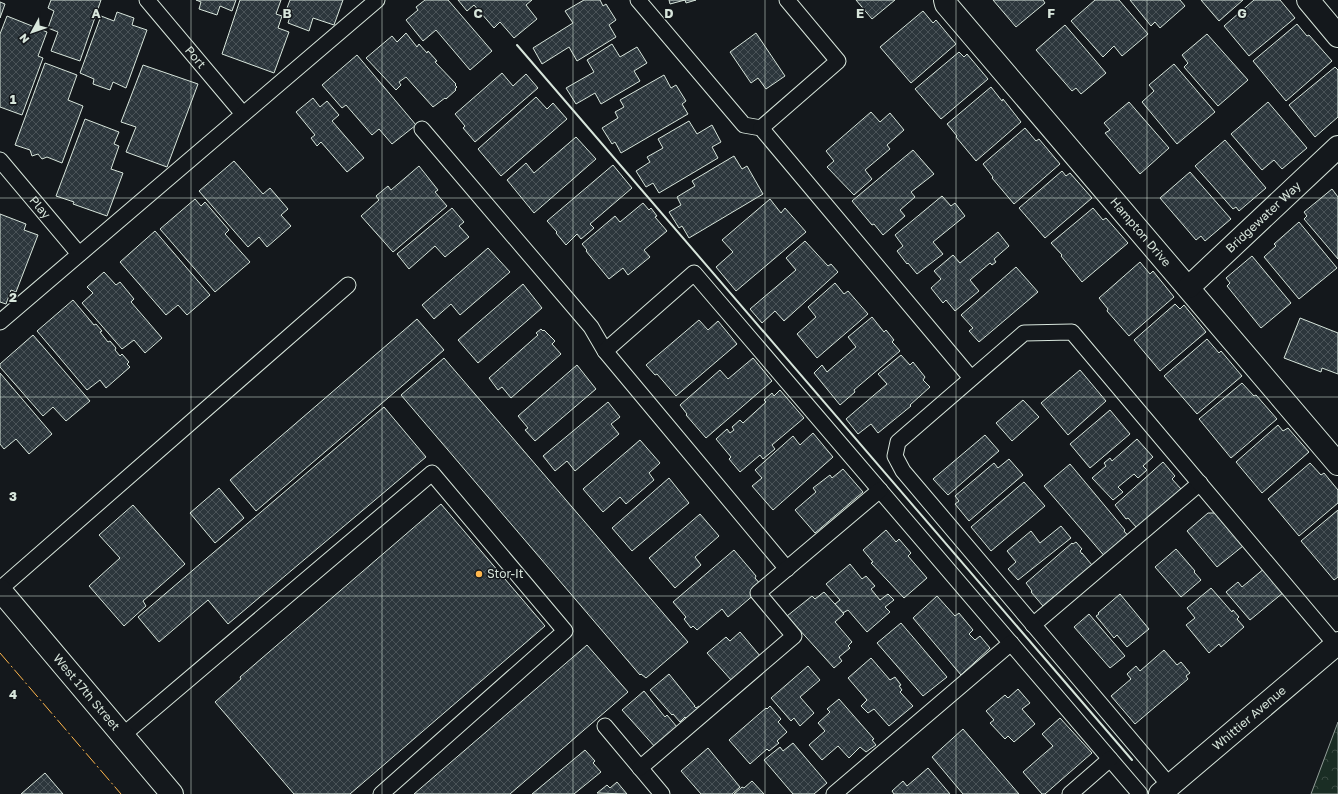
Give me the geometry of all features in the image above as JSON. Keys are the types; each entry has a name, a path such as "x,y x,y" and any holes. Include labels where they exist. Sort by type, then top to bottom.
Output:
{"street":[{"name":"Hampton Drive","path":"945,0 946,4 1337,460"},
{"path":"1308,0 1338,36"},
{"name":"Bridgewater Way","path":"1188,287 1338,147"},
{"name":"West 17th Street","path":"0,589 172,794"},
{"name":"Whittier Avenue","path":"1165,790 1337,644"}],"lane":[{"name":"Port","path":"147,0 243,114"},
{"path":"0,322 377,0"},
{"path":"638,0 744,125 761,128 971,378"},
{"path":"761,128 838,61 787,0"},
{"path":"422,129 591,327 605,351 787,569"},
{"name":"Play","path":"0,160 79,254"},
{"path":"605,351 694,273 1140,794"},
{"path":"0,589 348,285"},
{"path":"1165,790 1033,625 908,477 895,456 898,442 1024,333 1072,332 1337,644"},
{"path":"123,736 432,473 565,631 381,794"},
{"path":"1033,625 1200,483"},
{"path":"640,768 794,636 758,593 880,490"},
{"path":"834,794 1011,643"},
{"path":"605,726 662,794"},
{"path":"1070,794 1110,760"}],"green space":[{"path":"1338,722 1338,794 1311,794"}],"building":[{"path":"51,0 101,0 80,61 51,51 58,32 48,28 54,11 48,8"},
{"path":"196,0 236,0 232,11 220,6 217,15 199,9 201,2"},
{"path":"240,0 281,0 276,14 282,16 278,28 289,32 274,73 222,54"},
{"path":"290,0 343,0 334,25 313,18 309,31 288,23 292,10 287,8"},
{"path":"425,0 448,0 492,51 470,70 436,30 423,41 406,20 418,10 416,7"},
{"path":"458,0 532,0 526,5 537,19 514,38 500,22 494,28 474,5 467,11"},
{"path":"584,0 600,0 603,6 606,4 616,20 609,25 616,37 577,61 569,47 542,64 533,48 573,23 565,11"},
{"path":"669,0 685,0 670,4"},
{"path":"685,0 696,0 686,3"},
{"path":"856,0 895,0 872,19"},
{"path":"993,0 1043,0 1045,3 1016,27"},
{"path":"1095,0 1119,0 1148,34 1122,56 1114,46 1103,57 1071,21"},
{"path":"1130,0 1180,0 1185,6 1160,28 1155,22 1151,26"},
{"path":"1201,0 1243,0 1219,21"},
{"path":"1254,0 1280,0 1295,18 1249,56 1224,26"},
{"path":"0,2 5,4 0,18"},
{"path":"923,11 933,23 936,20 956,44 911,83 880,47"},
{"path":"117,12 134,18 132,25 147,30 126,88 113,82 110,90 93,84 94,79 80,73 101,16 114,21"},
{"path":"7,16 47,32 38,56 43,58 22,115 0,107 0,34"},
{"path":"1297,24 1332,61 1286,101 1253,61"},
{"path":"1065,25 1106,73 1081,94 1076,88 1072,91 1036,50"},
{"path":"406,33 417,47 419,44 427,53 428,51 437,61 435,62 456,84 456,90 446,99 445,98 433,107 406,77 399,82 401,85 396,90 366,58 392,36 397,42"},
{"path":"756,33 785,76 766,89 758,78 751,83 730,52"},
{"path":"1207,34 1248,80 1218,106 1184,67 1188,63 1182,55"},
{"path":"612,44 620,57 637,47 647,63 634,71 640,81 601,104 595,93 576,104 566,88 594,72 587,60"},
{"path":"959,52 964,57 967,54 988,79 941,119 915,89"},
{"path":"357,55 416,125 392,144 379,129 372,135 346,105 342,108 322,85"},
{"path":"45,63 77,75 68,100 83,106 62,163 47,157 42,159 38,154 32,156 30,150 15,145"},
{"path":"1174,64 1215,112 1177,144 1142,102 1154,91 1149,85"},
{"path":"143,65 198,84 167,167 126,152 136,127 121,122"},
{"path":"1335,67 1338,70 1338,117 1315,137 1289,105"},
{"path":"502,73 513,86 526,74 538,88 475,142 463,128 465,126 455,114"},
{"path":"664,75 671,88 676,85 686,101 682,104 688,114 621,153 615,142 612,144 602,128 618,118 615,112 624,107 620,100"},
{"path":"991,87 1002,101 1003,99 1021,122 976,161 947,124"},
{"path":"536,97 547,109 553,103 567,119 501,176 478,149"},
{"path":"313,98 320,107 327,101 339,115 332,121 364,158 347,172 321,142 317,146 311,138 315,135 296,112"},
{"path":"1129,102 1169,148 1140,174 1105,133 1110,130 1104,123"},
{"path":"1268,102 1307,148 1282,169 1274,160 1262,170 1231,134"},
{"path":"871,112 880,122 890,113 904,130 887,145 890,149 865,170 872,179 854,195 827,167 834,161 826,151"},
{"path":"85,119 119,132 114,144 119,146 111,169 123,173 107,216 73,204 74,202 56,196"},
{"path":"689,121 697,134 712,125 721,142 712,147 718,158 659,193 653,183 646,187 636,171 650,162 647,157 663,148 658,139"},
{"path":"1025,128 1036,141 1039,139 1060,164 1014,204 992,178 993,177 983,164"},
{"path":"576,137 596,159 534,213 507,180 526,163 534,173"},
{"path":"1225,140 1266,188 1239,211 1236,207 1233,209 1195,166"},
{"path":"913,150 934,174 911,192 915,197 900,210 905,216 883,235 874,224 872,225 852,201"},
{"path":"734,156 742,169 747,166 763,194 689,238 682,226 679,228 669,212 681,205 677,197 695,186 692,181"},
{"path":"234,161 263,194 270,188 288,209 281,215 291,226 267,247 259,237 248,247 199,191"},
{"path":"613,165 632,188 590,224 594,228 581,239 577,234 566,245 547,221"},
{"path":"419,166 438,190 435,192 447,206 393,252 361,216 379,200 376,196 388,186 391,190"},
{"path":"1062,171 1066,176 1070,173 1092,198 1045,238 1019,208"},
{"path":"1190,172 1231,219 1205,241 1201,236 1196,240 1160,198"},
{"path":"1332,189 1338,197 1338,259 1304,219 1307,216 1304,212"},
{"path":"942,196 951,206 955,203 965,216 933,242 943,254 917,274 897,251 903,246 895,235"},
{"path":"195,199 201,206 205,202 229,230 225,234 250,262 215,292 160,229"},
{"path":"770,199 781,213 785,208 806,232 736,291 716,267 733,252 722,240"},
{"path":"643,203 649,210 651,208 657,216 655,217 667,231 644,250 650,257 628,275 623,268 609,279 582,244 615,216 620,222"},
{"path":"452,208 464,222 459,226 469,237 445,257 435,246 409,269 397,254"},
{"path":"1093,208 1103,220 1106,218 1128,243 1082,282 1051,243"},
{"path":"0,214 26,224 24,230 38,235 16,292 11,290 6,304 0,302"},
{"path":"1299,222 1337,268 1299,299 1264,257 1276,246 1274,244"},
{"path":"155,231 210,295 187,315 178,305 166,315 120,262"},
{"path":"998,232 1009,246 994,259 996,262 992,265 990,263 970,280 979,291 955,311 946,300 943,303 931,288 941,279 934,271 953,255 960,263"},
{"path":"805,241 828,266 831,264 838,272 784,321 775,311 762,323 750,309 796,270 786,258"},
{"path":"488,248 510,272 460,315 451,304 434,319 422,305"},
{"path":"1252,256 1291,303 1261,328 1227,286 1230,283 1226,278"},
{"path":"1140,262 1150,274 1153,271 1174,297 1129,336 1107,311 1108,309 1099,298"},
{"path":"1016,267 1038,292 979,342 969,331 973,328 961,315"},
{"path":"104,272 116,285 120,282 134,299 131,302 162,338 145,353 134,340 122,349 82,303 93,293 87,287"},
{"path":"835,283 844,294 848,291 868,314 817,358 797,334 816,317 808,307"},
{"path":"523,284 542,308 478,363 458,340"},
{"path":"73,300 94,325 96,324 102,331 100,332 108,342 110,341 116,348 115,350 120,356 122,354 129,362 127,364 130,367 106,388 100,380 87,390 37,331"},
{"path":"1175,304 1180,309 1184,305 1206,332 1160,371 1134,340"},
{"path":"872,317 884,332 886,330 894,340 892,342 900,351 854,390 855,392 840,405 814,373 822,365 827,372 856,347 848,337"},
{"path":"1300,318 1338,333 1338,374 1322,368 1321,372 1284,358"},
{"path":"417,319 444,350 256,511 230,480"},
{"path":"699,320 708,330 718,321 737,344 676,396 657,374 655,375 646,365"},
{"path":"541,329 555,341 552,344 561,354 511,398 502,387 498,390 489,378 538,335 536,333"},
{"path":"33,335 90,401 66,421 53,407 43,416 0,367 0,364"},
{"path":"1207,339 1219,353 1221,351 1242,376 1197,414 1164,376"},
{"path":"901,355 910,365 913,362 925,377 923,380 930,387 910,405 911,406 878,433 871,424 858,434 846,419 887,384 878,374"},
{"path":"444,358 688,642 646,678 641,674 640,675 401,395"},
{"path":"753,358 772,381 706,438 686,415 687,414 680,405 720,370 728,379"},
{"path":"577,365 596,389 535,441 525,430 528,428 518,416"},
{"path":"1080,370 1106,401 1068,435 1041,403"},
{"path":"0,373 52,434 29,454 16,439 4,449 0,444"},
{"path":"1242,383 1254,396 1256,395 1277,419 1231,458 1199,419"},
{"path":"780,390 804,418 772,445 775,449 763,459 760,455 740,472 729,459 731,457 716,439 727,429 730,433 734,430 732,427 740,420 743,423 766,402 764,400 772,393 774,396"},
{"path":"1023,400 1039,417 1012,441 996,423"},
{"path":"608,402 620,417 611,424 619,434 575,471 567,461 555,471 543,456"},
{"path":"384,407 426,457 228,624 208,600 159,642 138,617"},
{"path":"1110,410 1130,434 1090,468 1070,444"},
{"path":"1278,425 1283,431 1288,428 1309,452 1262,493 1236,462"},
{"path":"813,433 833,457 773,510 752,486 762,478 755,470 793,436 800,445"},
{"path":"985,435 999,451 948,495 933,479"},
{"path":"1137,439 1153,457 1143,466 1147,470 1138,478 1134,474 1118,487 1123,492 1113,500 1092,478 1106,466 1104,463 1110,458 1112,461"},
{"path":"640,440 660,463 649,473 654,480 626,504 620,497 603,512 583,489"},
{"path":"1009,459 1023,475 969,521 955,504 959,501 955,496 994,463 998,468"},
{"path":"1163,462 1175,476 1172,479 1181,489 1137,528 1128,518 1126,519 1115,505"},
{"path":"1310,463 1321,475 1324,473 1338,490 1338,503 1299,536 1268,499"},
{"path":"1070,464 1131,539 1107,559 1044,486"},
{"path":"843,469 863,492 815,533 795,510 816,492 813,488 830,475 832,478"},
{"path":"669,478 689,503 632,551 612,528"},
{"path":"1024,482 1045,506 991,551 971,527"},
{"path":"219,488 244,518 215,543 190,513"},
{"path":"441,504 545,626 350,794 294,794 215,702 241,679 240,677"},
{"path":"133,505 185,564 143,601 146,606 124,626 89,586 120,558 99,535"},
{"path":"1338,510 1338,577 1334,580 1301,541"},
{"path":"1208,513 1215,513 1243,546 1217,567 1187,531"},
{"path":"700,514 719,536 695,557 701,565 675,588 649,558"},
{"path":"1061,526 1071,538 1018,580 1008,569 1016,562 1007,551 1031,531 1040,543"},
{"path":"886,530 896,542 899,539 911,553 908,556 927,578 904,598 871,563 873,562 863,550"},
{"path":"1076,542 1082,549 1080,551 1082,554 1092,565 1043,606 1031,592 1032,591 1026,583 1072,543 1073,544"},
{"path":"1176,549 1201,580 1181,597 1155,567"},
{"path":"734,550 756,576 755,578 763,587 728,617 722,609 697,630 693,626 691,628 684,619 686,617 673,602"},
{"path":"850,564 862,579 866,576 875,586 871,589 880,600 888,594 894,600 885,607 890,612 867,632 848,610 843,613 835,604 840,600 826,584"},
{"path":"1265,568 1284,592 1250,620 1226,592 1238,582 1242,587"},
{"path":"1211,588 1232,612 1233,610 1239,617 1237,619 1244,627 1221,647 1219,644 1209,653 1186,625 1195,618 1187,608"},
{"path":"824,592 844,614 835,622 852,642 848,646 850,648 839,657 842,661 834,668 787,616 812,596 815,599"},
{"path":"1120,594 1149,629 1127,647 1117,635 1114,638 1096,616"},
{"path":"937,596 955,616 959,613 973,630 969,634 975,640 980,636 990,648 961,675 913,618"},
{"path":"1089,614 1125,656 1110,668 1074,627"},
{"path":"901,623 947,677 923,696 877,643"},
{"path":"740,632 761,657 732,681 707,653 726,637 730,641"},
{"path":"587,645 628,692 510,794 414,794"},
{"path":"1164,650 1177,665 1181,662 1190,673 1186,676 1188,679 1135,724 1111,696 1131,679 1127,674 1136,666 1140,671"},
{"path":"871,658 890,680 895,677 901,685 899,686 902,690 900,692 913,706 889,726 874,709 868,713 861,706 867,700 848,678"},
{"path":"808,666 820,680 800,697 814,713 800,726 794,718 791,721 771,698"},
{"path":"669,674 694,706 696,708 699,706 704,712 690,723 685,717 680,722 650,690"},
{"path":"1018,689 1030,703 1022,709 1035,724 1014,742 1008,736 1005,739 990,723 994,720 986,711 1005,695 1008,698"},
{"path":"644,691 665,717 667,715 677,727 656,748 622,710"},
{"path":"839,699 874,739 872,740 876,745 866,752 860,747 849,758 838,746 822,760 809,745 825,731 818,723 830,712 827,709"},
{"path":"770,706 781,719 778,722 787,732 777,741 779,743 769,751 767,749 750,764 729,740"},
{"path":"1060,718 1092,753 1045,794 1042,794 1023,772 1053,746 1042,734"},
{"path":"963,729 1019,794 963,794 932,757"},
{"path":"793,743 827,783 814,794 793,794 764,760 780,747 783,751"},
{"path":"708,748 740,787 732,794 701,794 681,771"},
{"path":"585,750 595,761 593,763 601,772 574,794 532,794"},
{"path":"928,768 950,794 894,794 892,791 903,781 907,786"},
{"path":"45,773 63,794 21,794"},
{"path":"752,781 764,794 734,794 742,787 744,788"},
{"path":"617,782 627,794 597,793 607,785 610,788"}],"wall":[{"path":"517,45 1132,760"}],"power":[{"path":"0,653 121,794"}],"place":[{"name":"Stor-It","path":"479,574"}]}
